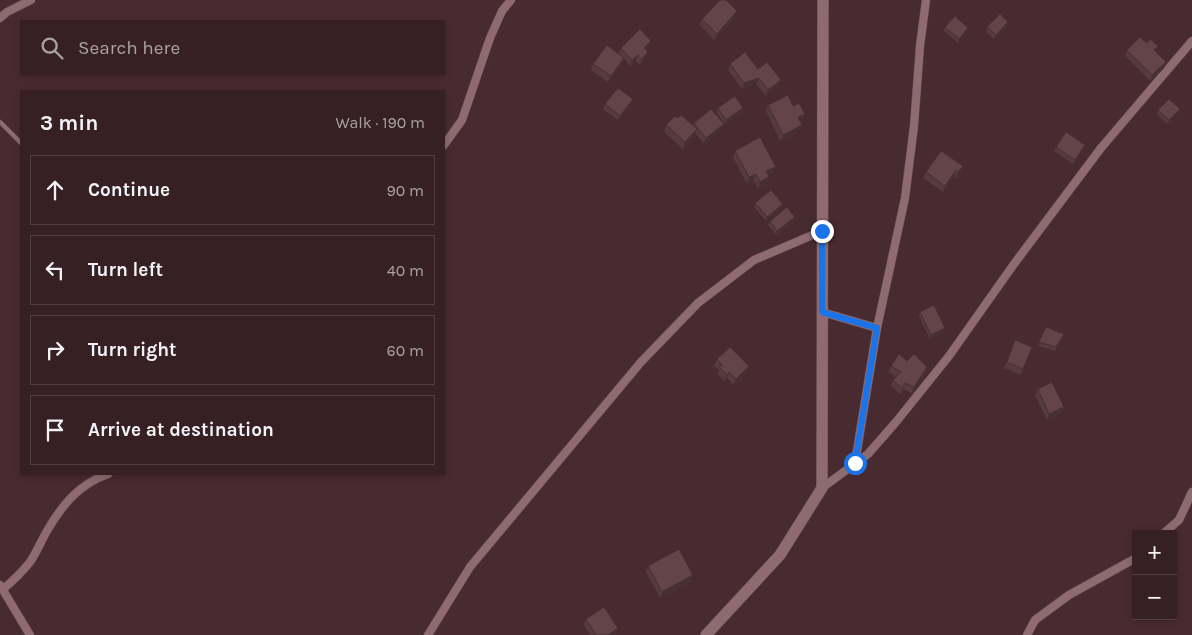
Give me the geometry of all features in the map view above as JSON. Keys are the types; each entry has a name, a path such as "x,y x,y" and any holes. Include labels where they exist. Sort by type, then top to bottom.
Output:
{"main road":[{"path":"706,635 780,555 822,488 823,0"}],"street":[{"path":"0,18 7,12 31,0"},
{"path":"445,143 462,120 490,38 502,11 512,0"},
{"path":"855,463 877,328 905,198 926,0"},
{"path":"822,488 868,454 896,422 948,356 1101,148 1192,41"},
{"path":"428,635 470,567 635,369 692,310 754,260 822,231"},
{"path":"822,312 877,328"},
{"path":"30,635 1,587 20,574 31,561 68,499 81,487 95,478 105,475"},
{"path":"1168,530 1179,520 1192,492"},
{"path":"1027,635 1035,620 1069,595 1132,560"}],"lane":[{"path":"0,122 20,141"}],"building":[{"path":"720,0 726,0 737,11 717,34 702,19"},
{"path":"1000,14 1008,22 996,35 987,27"},
{"path":"955,16 968,28 959,39 945,27"},
{"path":"640,29 651,41 644,48 648,52 642,59 638,55 632,60 621,48"},
{"path":"1140,37 1147,43 1150,39 1158,46 1154,50 1166,62 1152,75 1127,50"},
{"path":"607,45 624,58 611,76 593,64"},
{"path":"745,52 758,69 767,62 781,80 768,90 759,78 744,83 730,64"},
{"path":"618,88 633,99 620,116 605,104"},
{"path":"788,95 793,106 799,103 805,114 798,117 802,125 783,135 768,105"},
{"path":"735,96 743,108 726,120 718,108"},
{"path":"1169,99 1180,109 1169,120 1158,110"},
{"path":"711,109 724,124 706,138 694,123"},
{"path":"681,115 697,129 685,142 666,125 675,116 678,118"},
{"path":"1066,132 1085,145 1075,160 1056,147"},
{"path":"760,137 776,167 766,171 769,177 760,182 756,174 749,177 735,151"},
{"path":"941,151 963,166 958,172 956,170 945,186 926,172"},
{"path":"771,190 783,204 767,217 755,203"},
{"path":"787,207 795,217 777,231 770,221"},
{"path":"934,305 945,328 931,335 920,312"},
{"path":"1046,327 1064,334 1056,347 1039,342"},
{"path":"1015,340 1032,347 1023,369 1007,362"},
{"path":"730,347 749,366 736,379 729,372 727,375 719,367 722,365 717,359"},
{"path":"899,354 907,361 914,354 927,367 914,387 905,383 902,388 893,380 901,372 891,366"},
{"path":"1052,382 1064,407 1049,414 1038,389"},
{"path":"679,549 693,575 662,592 648,566"},
{"path":"604,607 618,628 608,635 596,635 586,619"}],"route":[{"path":"822,231 822,312 877,328 855,463"}]}
